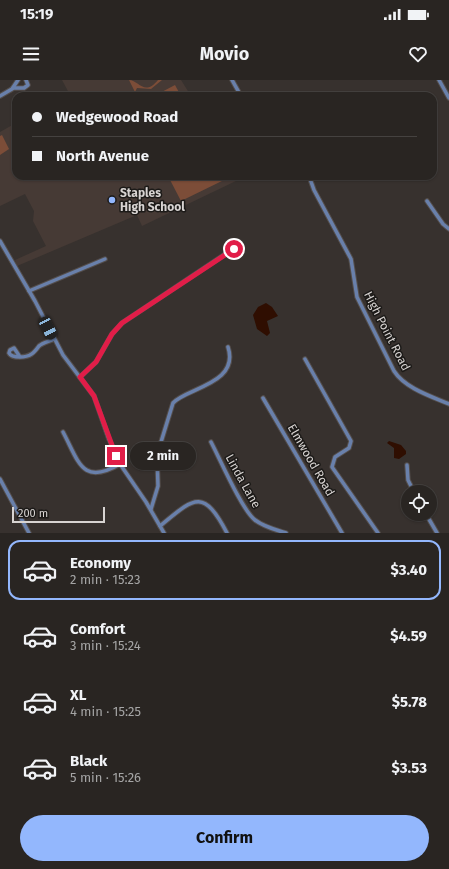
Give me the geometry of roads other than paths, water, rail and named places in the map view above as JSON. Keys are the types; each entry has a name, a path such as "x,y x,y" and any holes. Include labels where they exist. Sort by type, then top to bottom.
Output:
{"street":[{"path":"0,96 13,88 18,80"},
{"path":"13,88 24,88 28,85 26,80"},
{"path":"232,80 240,92"},
{"path":"439,80 449,98"},
{"name":"High Point Road","path":"310,180 314,190 351,259 357,297 394,371 399,379 408,385 449,404"},
{"path":"427,200 443,224 449,229"},
{"path":"0,241 66,359 94,396 109,439 120,464 151,509 164,533"},
{"path":"80,377 96,362 112,334 122,323 228,254 236,247"},
{"path":"29,291 105,259"},
{"path":"20,357 34,353 40,346 54,339"},
{"path":"151,509 158,486 157,455 173,404 178,398 206,386 220,375 228,364 230,355 228,347"},
{"path":"305,359 351,440 349,448 335,457 332,467 378,533"},
{"name":"Elmwood Road","path":"263,398 342,533"},
{"path":"64,432 81,466 87,471 96,474 120,464"},
{"name":"Linda Lane","path":"211,442 243,503 254,520 267,527 286,533"},
{"path":"406,465 408,480 410,485"},
{"path":"0,479 29,533"},
{"path":"160,526 187,503 196,502 206,504 215,512 227,533"},
{"path":"430,521 437,533"}],"place":[{"name":"Staples High School","path":"112,200"}]}
